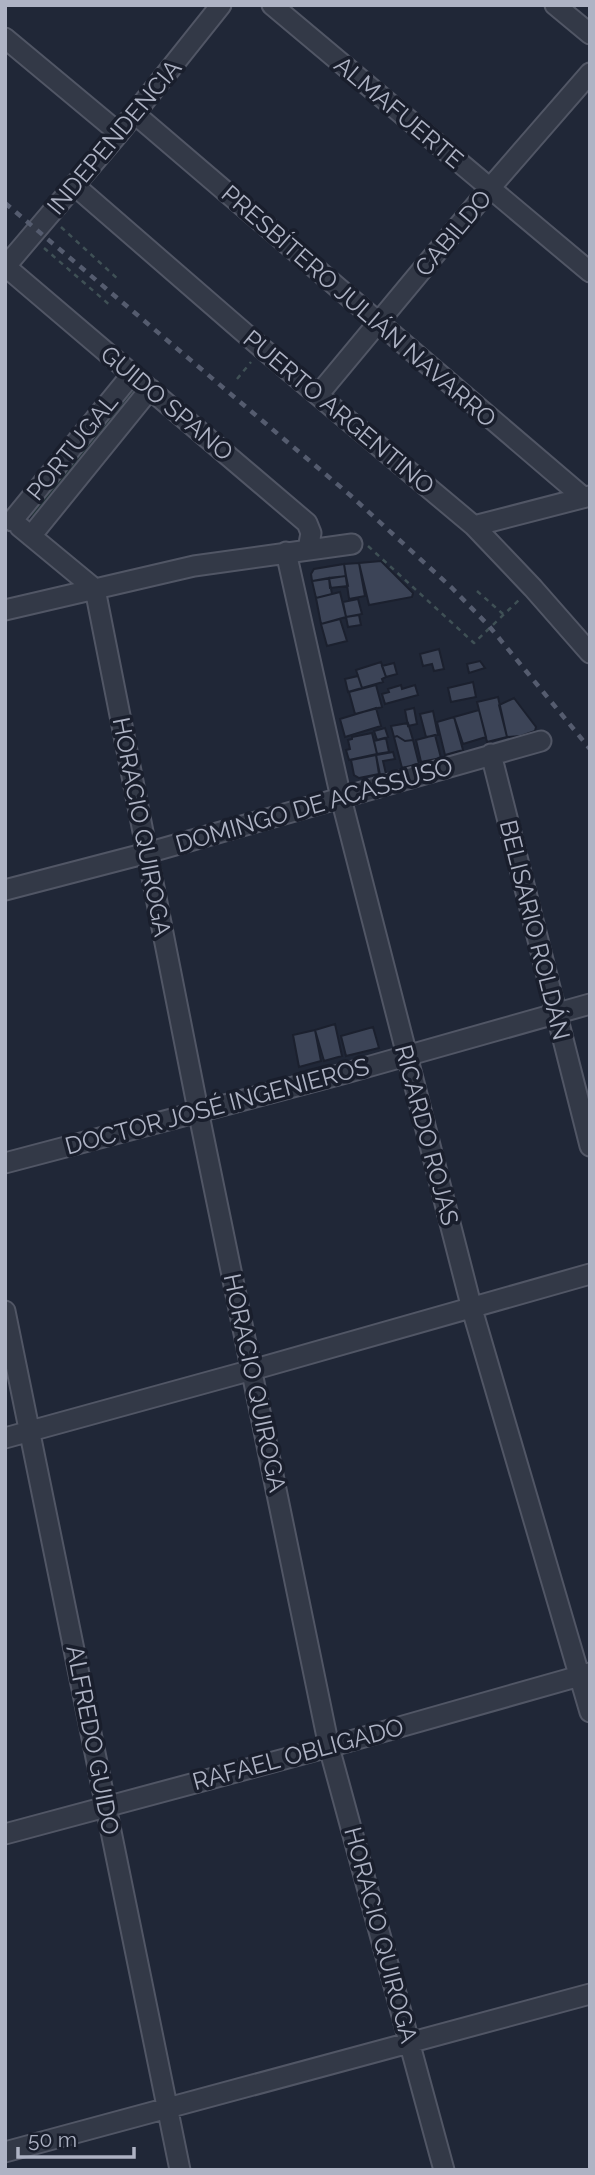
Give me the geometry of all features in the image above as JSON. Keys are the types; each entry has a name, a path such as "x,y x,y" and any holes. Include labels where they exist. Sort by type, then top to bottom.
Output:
{"street":[{"name":"INDEPENDENCIA","path":"5,266 135,114 221,5"},
{"name":"ALMAFUERTE","path":"272,5 590,272"},
{"path":"555,5 590,34"},
{"path":"5,38 119,133"},
{"name":"CABILDO","path":"318,395 490,188 590,73"},
{"name":"PRESBÍTERO JULIÁN NAVARRO","path":"135,114 377,323 587,497"},
{"name":"PUERTO ARGENTINO","path":"74,185 263,349 474,526 590,653"},
{"name":"GUIDO SPANO","path":"5,266 307,523 311,533 307,549"},
{"name":"PORTUGAL","path":"9,518 132,374"},
{"name":"PORTUGAL","path":"31,536 150,389"},
{"path":"474,526 587,497"},
{"path":"9,518 95,589"},
{"path":"5,610 194,566 352,544"},
{"name":"RICARDO ROJAS","path":"286,552 341,798 472,1309 585,1674 590,1712"},
{"name":"HORACIO QUIROGA","path":"95,589 198,1110 329,1747 444,2170"},
{"name":"DOMINGO DE ACASSUSO","path":"5,890 147,853 541,741"},
{"name":"BELISARIO ROLDÁN","path":"491,754 590,1146"},
{"name":"DOCTOR JOSÉ INGENIEROS","path":"5,1163 346,1073 590,1004"},
{"path":"5,1438 590,1274"},
{"name":"ALFREDO GUIDO","path":"5,1311 180,2170"},
{"name":"RAFAEL OBLIGADO","path":"5,1834 329,1747 585,1674"},
{"path":"5,2152 590,1994"}],"path":[{"path":"49,216 120,281"},
{"path":"30,237 112,307"},
{"path":"237,379 263,349"},
{"path":"352,544 362,541 474,643 533,588"},
{"path":"477,591 503,614"}],"shaded area":[{"path":"127,386 138,396 38,520 26,511"}],"building":[{"path":"381,561 413,593 412,597 369,605 359,563"},
{"path":"359,563 365,596 349,599 344,564"},
{"path":"344,564 346,576 312,581 311,574 314,569"},
{"path":"346,576 348,586 330,588 329,578"},
{"path":"329,578 332,594 316,598 312,581"},
{"path":"340,592 346,617 321,624 316,598"},
{"path":"358,599 362,614 346,617 343,602"},
{"path":"359,615 361,625 348,627 346,617"},
{"path":"340,619 347,641 327,646 321,624"},
{"path":"439,649 444,669 434,671 432,664 423,666 420,654"},
{"path":"480,661 485,668 469,673 467,664"},
{"path":"381,662 386,677 382,679 383,682 362,688 356,670"},
{"path":"394,663 397,674 386,677 382,666"},
{"path":"358,676 362,688 348,692 345,679"},
{"path":"473,682 476,697 451,702 448,688"},
{"path":"376,685 382,707 355,714 349,692"},
{"path":"401,685 402,689 415,685 418,695 385,704 382,694"},
{"path":"498,697 507,737 487,742 477,702"},
{"path":"514,698 536,727 535,731 521,736 507,737 499,705"},
{"path":"376,708 381,726 345,737 340,719"},
{"path":"414,708 417,724 408,726 405,710"},
{"path":"479,710 486,737 463,744 454,717"},
{"path":"433,711 438,735 426,737 420,714"},
{"path":"454,717 463,750 445,755 437,722"},
{"path":"408,723 413,740 405,741 394,737 391,726"},
{"path":"385,728 388,737 377,740 374,731"},
{"path":"372,733 377,754 349,760 346,750 350,749 348,740"},
{"path":"435,735 441,758 421,762 416,740"},
{"path":"394,737 405,741 413,740 419,764 402,768"},
{"path":"386,738 389,752 377,754 374,741"},
{"path":"393,752 395,759 383,761 386,774 380,775 376,755"},
{"path":"376,755 379,774 359,778 354,775 351,760"},
{"path":"335,1024 342,1056 324,1061 315,1030"},
{"path":"373,1027 379,1048 346,1056 341,1036"},
{"path":"315,1030 321,1061 299,1067 293,1035"}],"railway":[{"path":"5,203 350,495 452,588 489,626 590,749"}]}
